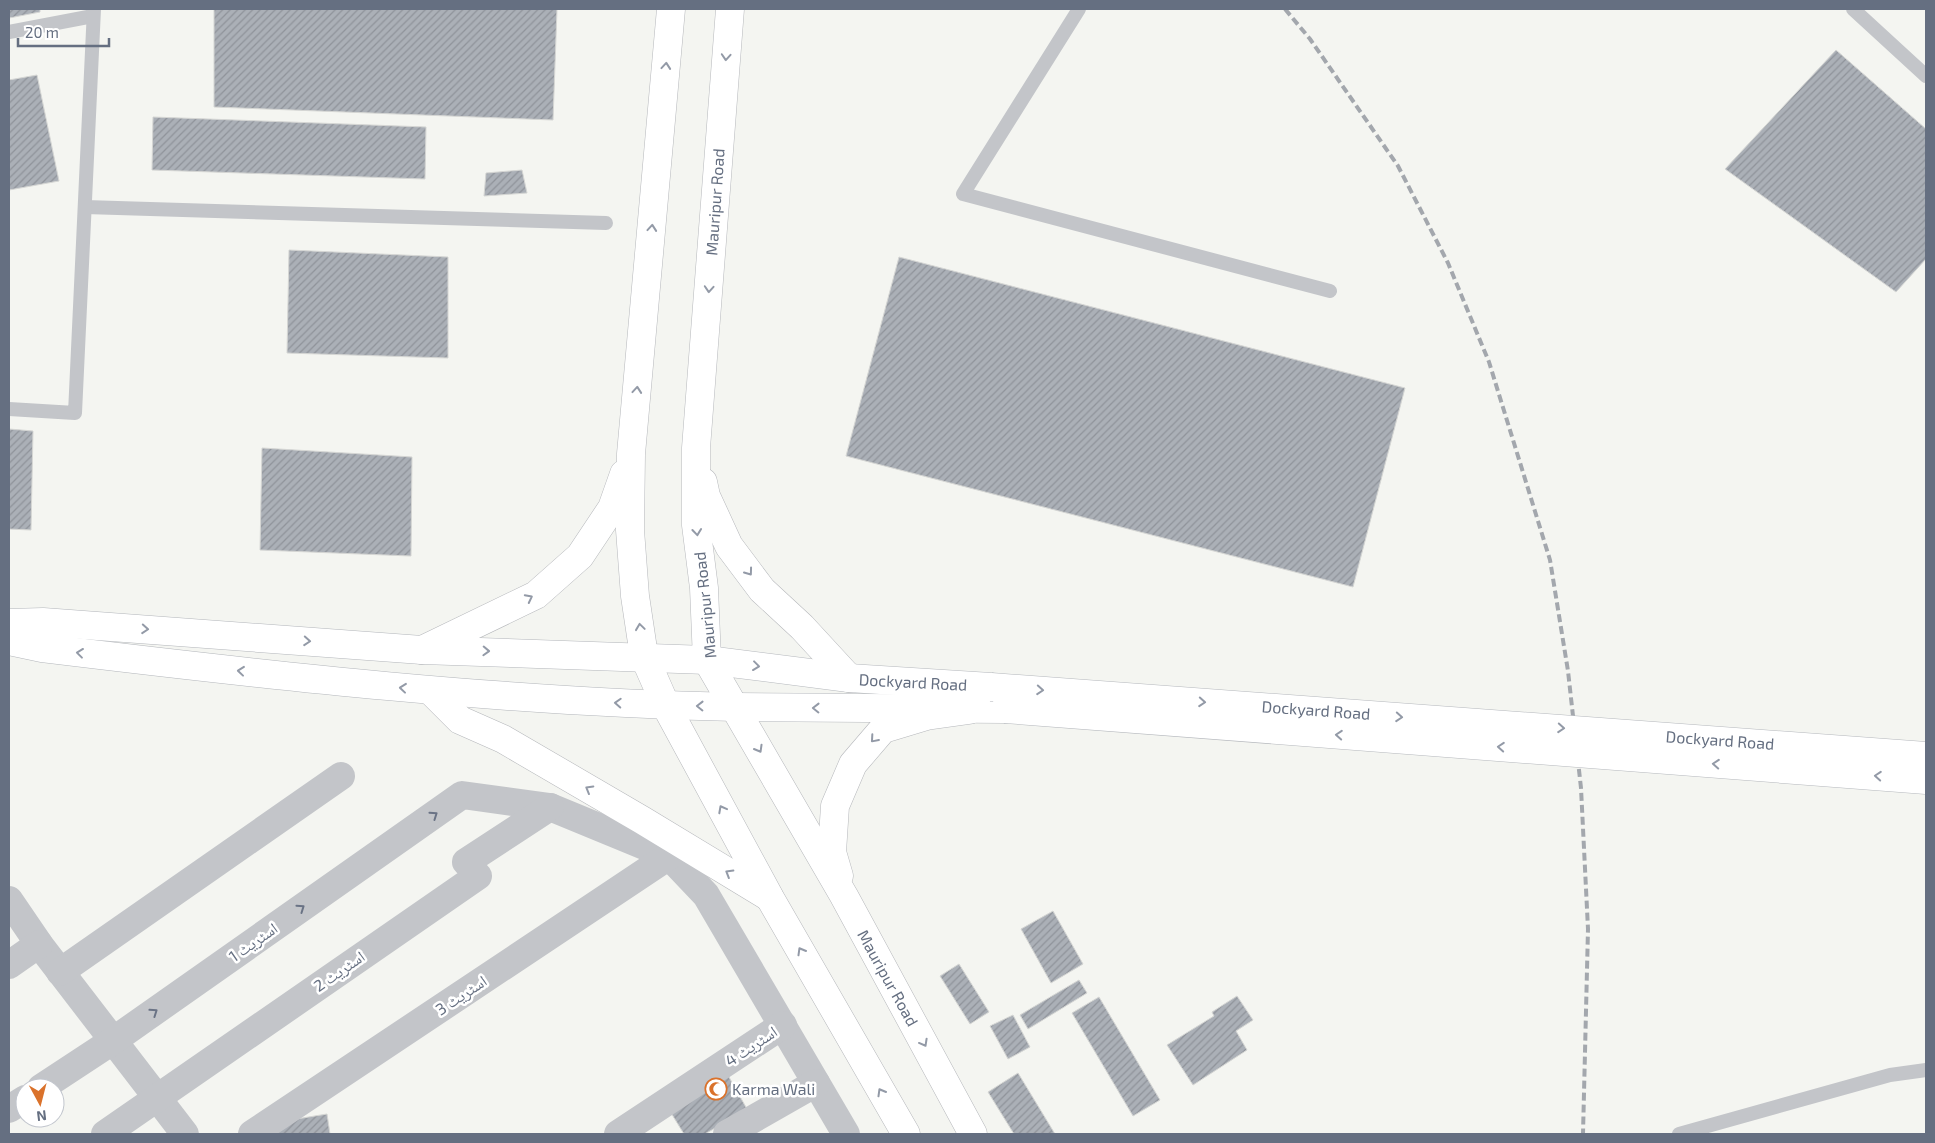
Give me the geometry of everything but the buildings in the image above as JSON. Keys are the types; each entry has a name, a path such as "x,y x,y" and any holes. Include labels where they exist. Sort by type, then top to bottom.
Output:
{"main road":[{"path":"672,9 632,446 630,530 635,596 644,656 666,706 770,898 906,1134"},
{"name":"Mauripur Road","path":"730,9 697,440 696,525 704,588 707,660 844,896 973,1134"},
{"path":"697,440 706,496 729,546 762,590 802,627 849,678"},
{"path":"422,650 536,594 580,556 612,508 632,446"},
{"name":"Dockyard Road","path":"9,623 63,624 422,650 644,656 707,660 998,698 1926,780"},
{"name":"Dockyard Road","path":"9,641 42,648 431,691 666,706 969,710 998,698 1926,756"},
{"path":"431,691 460,720 503,739 642,820 770,898"},
{"path":"844,896 832,852 836,806 853,764 882,729 926,716 969,710"}],"street":[{"path":"60,972 341,776"},
{"name":"اسٹریٹ 1","path":"56,1078 114,1040 462,794 550,807"},
{"path":"550,807 669,856 706,895 846,1134"},
{"name":"اسٹریٹ 2","path":"105,1134 478,876 466,862 550,807"},
{"name":"اسٹریٹ 3","path":"252,1134 669,856"},
{"path":"9,900 60,972 185,1134"},
{"path":"9,965 39,944"},
{"name":"اسٹریٹ 4","path":"618,1134 783,1025"},
{"path":"727,1134 816,1083"}],"lane":[{"path":"1079,9 963,194 1330,291"},
{"path":"1853,9 1926,76"},
{"path":"9,32 94,12 76,413 9,409"},
{"path":"85,207 606,223"},
{"path":"1679,1134 1890,1075 1926,1070"}],"railway":[{"path":"1285,9 1310,39 1398,166 1448,263 1489,362 1550,560 1568,671 1581,788 1588,929 1583,1134"}],"place":[{"name":"Karma Wali","path":"716,1089"}]}
